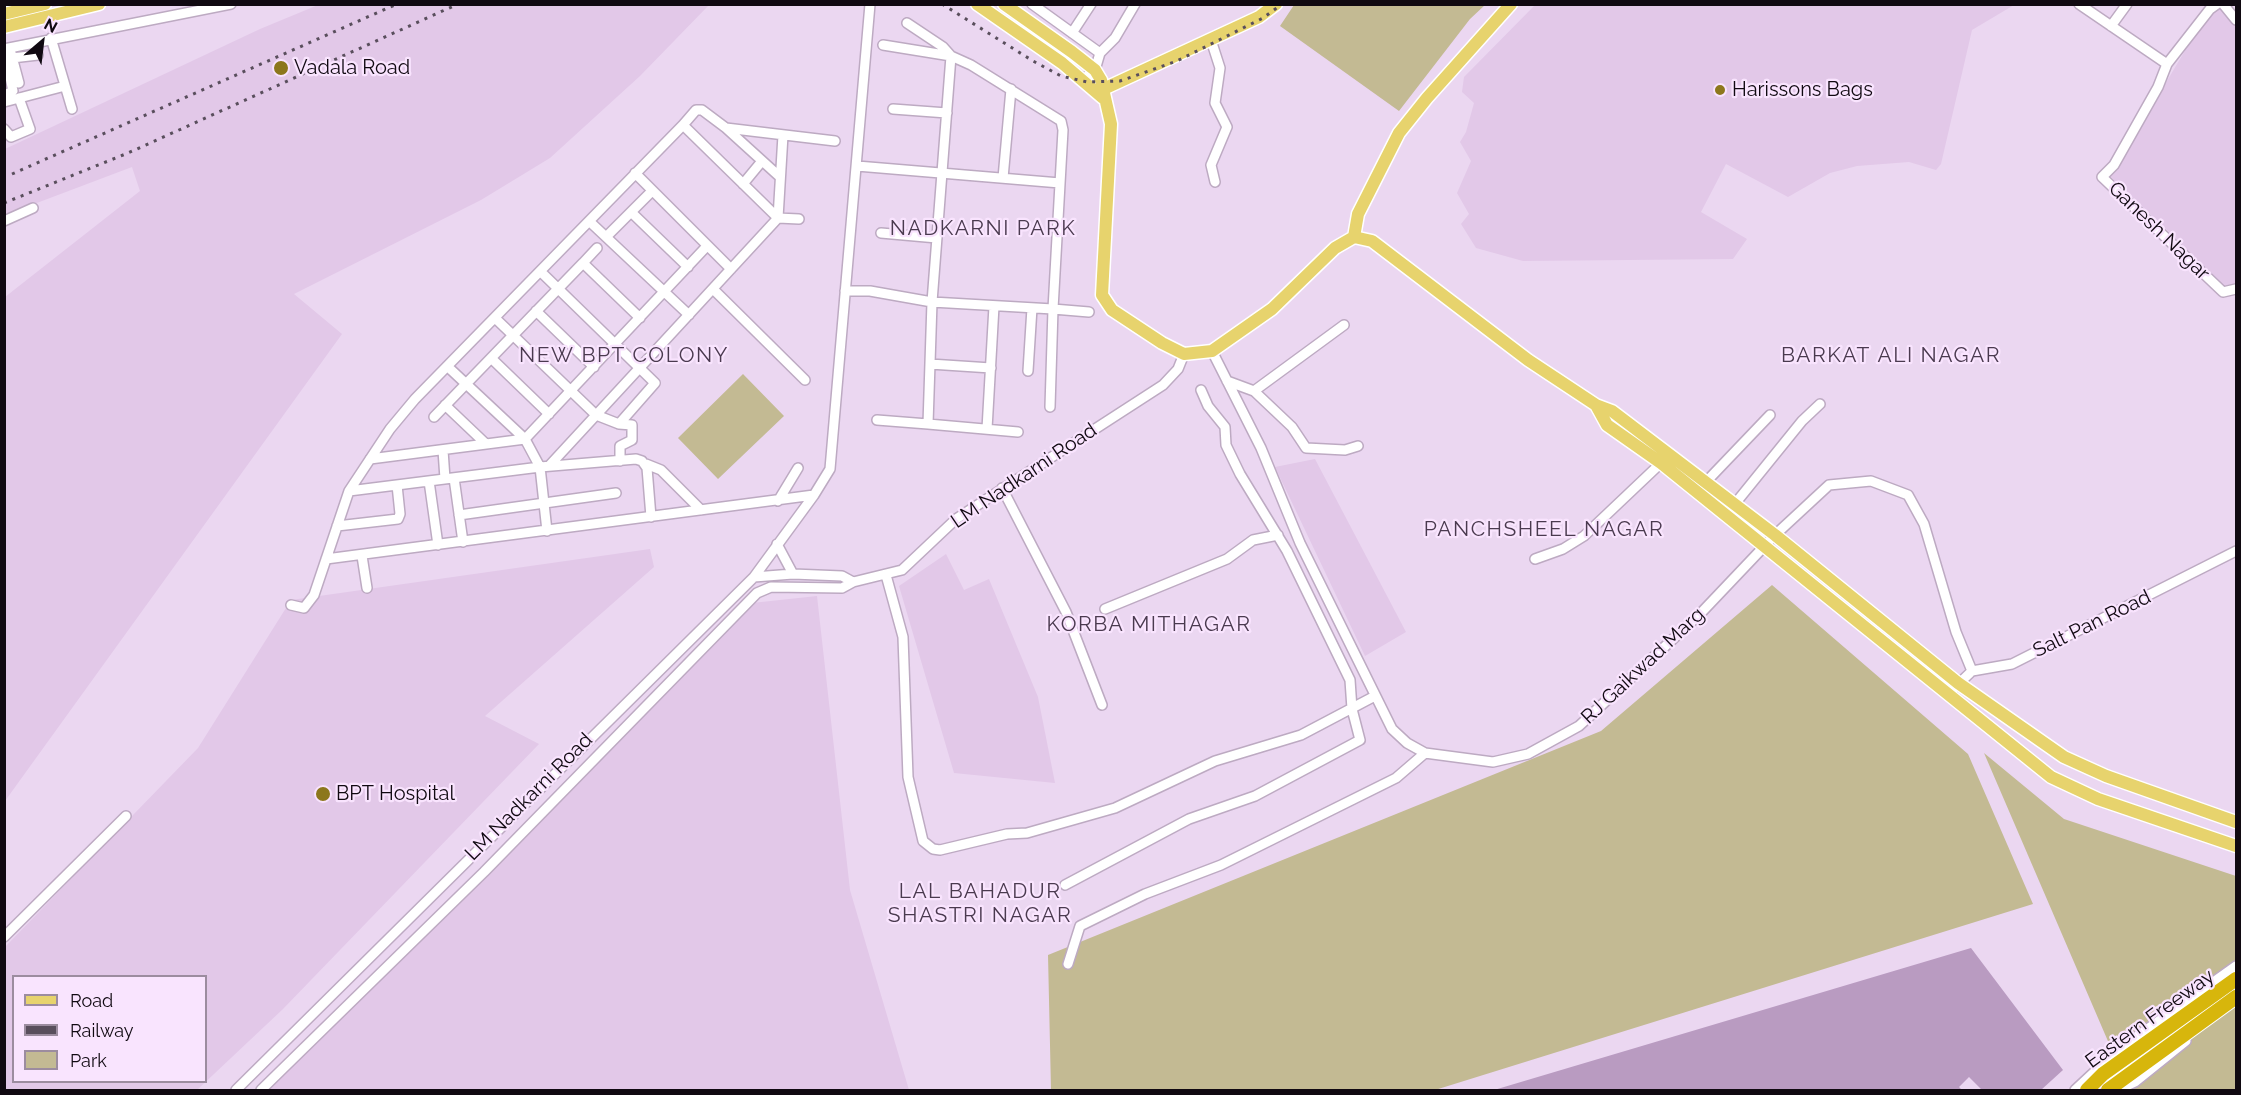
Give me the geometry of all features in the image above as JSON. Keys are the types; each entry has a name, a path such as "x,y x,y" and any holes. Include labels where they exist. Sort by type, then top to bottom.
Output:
{"highway":[{"name":"Eastern Freeway","path":"2087,1090 2103,1074 2236,979"},
{"name":"Eastern Freeway","path":"2108,1090 2236,997"}],"main road":[{"path":"4,14 45,4"},
{"path":"4,27 99,4"},
{"path":"977,4 1102,94"},
{"path":"1004,4 1095,70 1110,124 1102,295 1112,310 1162,343 1184,354 1212,351 1272,309 1335,248 1354,237 1372,242 1528,360 1596,405 1612,411 1704,484 1775,535 1958,683 2064,757 2087,769 2236,822"},
{"path":"1102,94 1259,17 1276,4"},
{"path":"1354,237 1358,214 1399,133 1427,98 1511,4"},
{"path":"1596,405 1607,425 1661,463 2033,763 2077,791 2236,846"}],"street":[{"path":"4,7 13,4"},
{"path":"7,53 51,39 231,4"},
{"path":"764,588 754,577 830,470 870,4"},
{"path":"1032,4 1098,52"},
{"path":"1072,33 1090,4"},
{"path":"1082,80 1095,70 1098,52 1113,33 1129,4"},
{"path":"1098,52 1115,38 1135,4"},
{"path":"2079,4 2167,64 2210,9 2217,4"},
{"path":"2111,26 2127,4"},
{"path":"2223,4 2236,20"},
{"path":"907,23 943,47 951,56 932,302 928,424"},
{"path":"51,39 72,109"},
{"path":"1211,40 1220,68 1215,103 1227,127 1211,165 1215,182"},
{"path":"883,45 951,56 971,65 1061,121 1050,407"},
{"path":"7,53 38,55"},
{"path":"7,53 19,83"},
{"path":"4,94 13,91 7,53"},
{"name":"Ganesh Nagar","path":"2167,64 2158,87 2114,165 2102,177 2223,292 2236,289"},
{"path":"4,102 65,86"},
{"path":"1003,178 1011,89"},
{"path":"4,129 11,137 30,129 19,98"},
{"path":"893,109 947,113"},
{"path":"291,605 304,608 314,595 349,491 390,429 447,366 541,272 696,110 702,110 726,129 780,177"},
{"path":"683,125 778,218 799,219"},
{"path":"726,129 835,141"},
{"path":"544,466 596,415 778,218 783,135"},
{"path":"743,184 762,161"},
{"path":"856,166 1060,183"},
{"path":"634,173 731,269"},
{"path":"606,237 652,191"},
{"path":"4,221 33,207"},
{"path":"631,212 688,267"},
{"path":"589,221 689,315"},
{"path":"881,233 937,238"},
{"path":"370,459 525,439 707,246"},
{"path":"434,417 597,248"},
{"path":"583,263 640,318"},
{"path":"541,272 655,383 618,424"},
{"path":"713,289 805,380"},
{"path":"845,291 870,291 932,302 1089,312"},
{"path":"987,429 994,306"},
{"path":"1028,371 1032,308"},
{"path":"536,311 594,366"},
{"path":"495,318 596,415 618,424 633,425 632,440 620,446 620,461"},
{"path":"1254,391 1344,325"},
{"name":"RJ Gaikwad Marg","path":"1212,351 1261,448 1300,543 1392,729 1407,743 1425,753 1493,762 1528,754 1579,726 1700,614 1775,535 1829,485 1871,481 1908,495 1924,524 1956,632 1972,671"},
{"name":"LM Nadkarni Road","path":"261,1090 484,872 764,588 842,588 853,582 902,570 956,519 1163,385 1178,369 1184,354"},
{"path":"491,358 549,414"},
{"path":"930,364 991,368"},
{"path":"447,366 525,439 544,466 547,531"},
{"path":"1227,381 1254,391 1292,427 1306,448 1345,450 1358,446"},
{"path":"1065,885 1189,819 1255,796 1360,740 1352,709 1350,680 1278,535 1240,474 1226,445 1224,427 1208,406 1201,390"},
{"path":"1734,505 1802,421 1820,404"},
{"path":"445,405 486,444"},
{"path":"1704,484 1770,415"},
{"path":"876,420 1018,432"},
{"path":"442,450 459,514 463,542"},
{"path":"349,491 544,466 636,459 661,470 701,510"},
{"path":"1535,559 1563,549 1584,536 1661,463"},
{"path":"646,464 651,517"},
{"path":"778,501 798,468"},
{"path":"429,481 438,545"},
{"path":"337,526 398,519 400,514 397,485"},
{"path":"1002,488 1066,612 1102,705"},
{"path":"459,514 616,493"},
{"path":"326,559 814,495"},
{"path":"1105,609 1227,559 1253,540 1278,535"},
{"path":"777,544 793,574"},
{"name":"Salt Pan Road","path":"1972,671 2012,664 2236,551"},
{"path":"362,556 367,588"},
{"name":"LM Nadkarni Road","path":"236,1090 754,577 793,574 842,576 853,582"},
{"path":"886,575 903,637 908,777 923,841 933,849 940,850 1007,834 1027,833 1115,808 1215,761 1301,735 1375,696"},
{"path":"705,626 716,635"},
{"path":"1949,693 1972,671"},
{"path":"1068,964 1080,926 1145,894 1221,865 1396,778 1425,753"},
{"path":"4,937 126,816"},
{"path":"2075,1090 2118,1050 2236,966"},
{"path":"2119,1090 2135,1082 2203,1027 2236,1004"},
{"path":"2118,1050 2135,1082"}],"shaded area":[{"path":"318,5 709,5 640,76 550,158 481,200 294,294 342,334 5,801 5,297 140,191 132,167 5,215 5,149 260,29"},
{"path":"1535,5 2014,5 1972,30 1941,164 1936,170 1909,162 1857,166 1830,173 1788,197 1726,164 1701,212 1747,239 1733,259 1523,261 1476,248 1461,224 1469,214 1457,193 1471,161 1460,142 1466,132 1474,103 1462,92 1464,77"},
{"path":"2215,5 2236,21 2236,289 2223,292 2168,231 2110,176 2210,9"},
{"path":"1315,459 1406,632 1365,656 1275,467"},
{"name":"BPT Hospital","path":"650,549 654,567 485,716 539,744 283,1009 207,1081 207,975 12,975 12,1083 204,1083 197,1090 5,1090 4,948 198,748 291,600"},
{"path":"946,554 964,590 989,579 1038,697 1055,783 954,773 899,586"},
{"path":"817,596 850,890 909,1090 265,1090 752,603"},
{"path":"1971,948 2063,1070 2041,1090 1982,1090 1969,1077 1959,1087 1962,1090 1494,1090"}],"green space":[{"path":"1294,5 1485,5 1470,19 1399,111 1280,26"},
{"path":"743,374 784,416 718,479 678,438"},
{"path":"1772,585 1968,754 2033,904 1435,1090 1051,1090 1048,955 1601,731"},
{"path":"1984,753 2064,819 2236,876 2236,1090 2129,1090"}],"railway":[{"path":"12,174 397,4"},
{"path":"4,203 128,153 458,4"},
{"path":"942,4 1033,61 1061,76 1087,82 1120,81 1177,61 1263,18 1282,4"}],"place":[{"name":"Vadala Road","path":"281,68"},
{"name":"Harissons Bags","path":"1720,90"},
{"name":"BPT Hospital","path":"323,794"}],"district":[{"name":"NADKARNI PARK","path":"983,229"},
{"name":"NEW BPT COLONY","path":"624,356"},
{"name":"BARKAT ALI NAGAR","path":"1891,356"},
{"name":"PANCHSHEEL NAGAR","path":"1544,530"},
{"name":"KORBA MITHAGAR","path":"1149,625"},
{"name":"LAL BAHADUR SHASTRI NAGAR","path":"980,904"}]}
